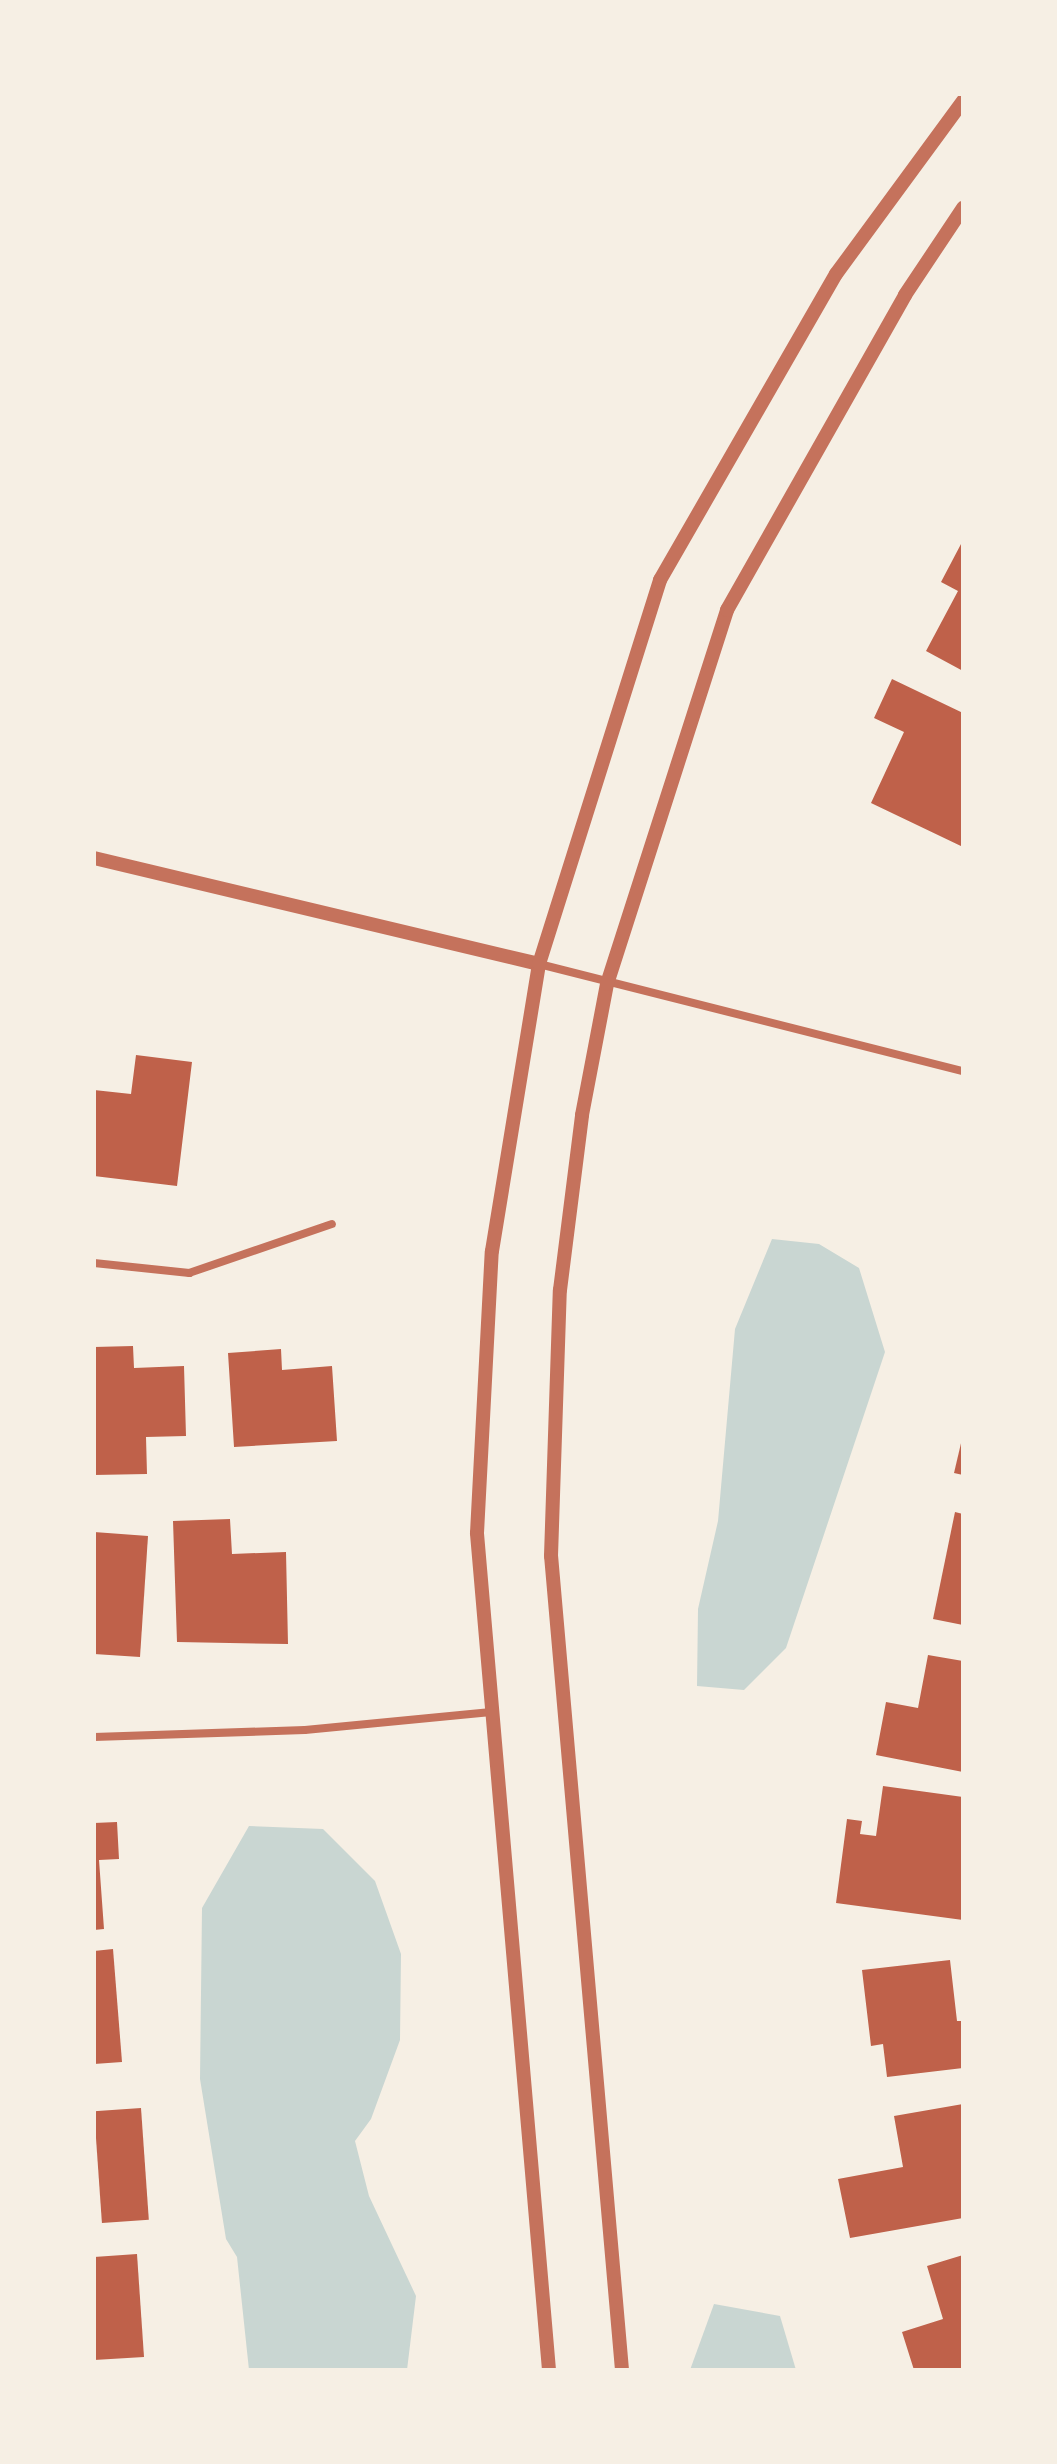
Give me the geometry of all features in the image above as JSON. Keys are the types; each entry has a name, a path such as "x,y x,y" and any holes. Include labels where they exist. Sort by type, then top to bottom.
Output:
{"street":[{"path":"549,2370 477,1533 484,1344 504,1162 539,964 660,580 836,274 963,101"},
{"path":"622,2370 551,1556 564,1247 607,984 727,610 905,295 963,208"},
{"path":"94,858 539,964 607,984 963,1071"},
{"path":"94,1263 189,1273 332,1224"},
{"path":"94,1737 305,1730 491,1712"}],"shaded area":[{"path":"772,1239 819,1244 859,1268 885,1352 786,1648 744,1690 697,1686 698,1609 718,1521 735,1329"},
{"path":"249,1826 323,1829 375,1881 401,1954 400,2040 371,2119 355,2141 369,2196 416,2296 407,2370 249,2370 237,2257 226,2239 200,2079 202,1908"},
{"path":"714,2304 780,2316 796,2370 690,2370"}],"building":[{"path":"961,544 963,671 926,651 958,591 941,582"},
{"path":"892,679 963,713 963,847 871,803 904,732 874,718"},
{"path":"136,1055 192,1062 177,1186 94,1176 94,1090 131,1094"},
{"path":"133,1346 134,1368 184,1366 186,1436 146,1437 147,1474 94,1475 94,1347"},
{"path":"281,1349 282,1370 332,1366 337,1441 234,1447 228,1353"},
{"path":"963,1440 963,1475 954,1473"},
{"path":"955,1512 963,1514 963,1625 933,1619"},
{"path":"230,1519 232,1554 286,1552 288,1644 177,1642 173,1521"},
{"path":"94,1532 148,1536 140,1657 94,1654"},
{"path":"928,1655 963,1661 963,1772 876,1755 886,1702 918,1708"},
{"path":"883,1786 963,1797 963,1920 836,1903 847,1819 862,1821 860,1834 876,1836"},
{"path":"117,1822 119,1859 99,1860 104,1929 94,1930 94,1823"},
{"path":"113,1949 122,2062 94,2064 94,1951"},
{"path":"950,1960 957,2021 963,2021 963,2068 887,2077 883,2044 871,2046 862,1970"},
{"path":"963,2104 963,2218 850,2238 838,2179 903,2167 894,2116"},
{"path":"141,2108 149,2220 102,2223 94,2111"},
{"path":"137,2254 144,2357 94,2360 94,2257"},
{"path":"963,2255 963,2370 914,2370 902,2332 943,2319 927,2266"}]}
